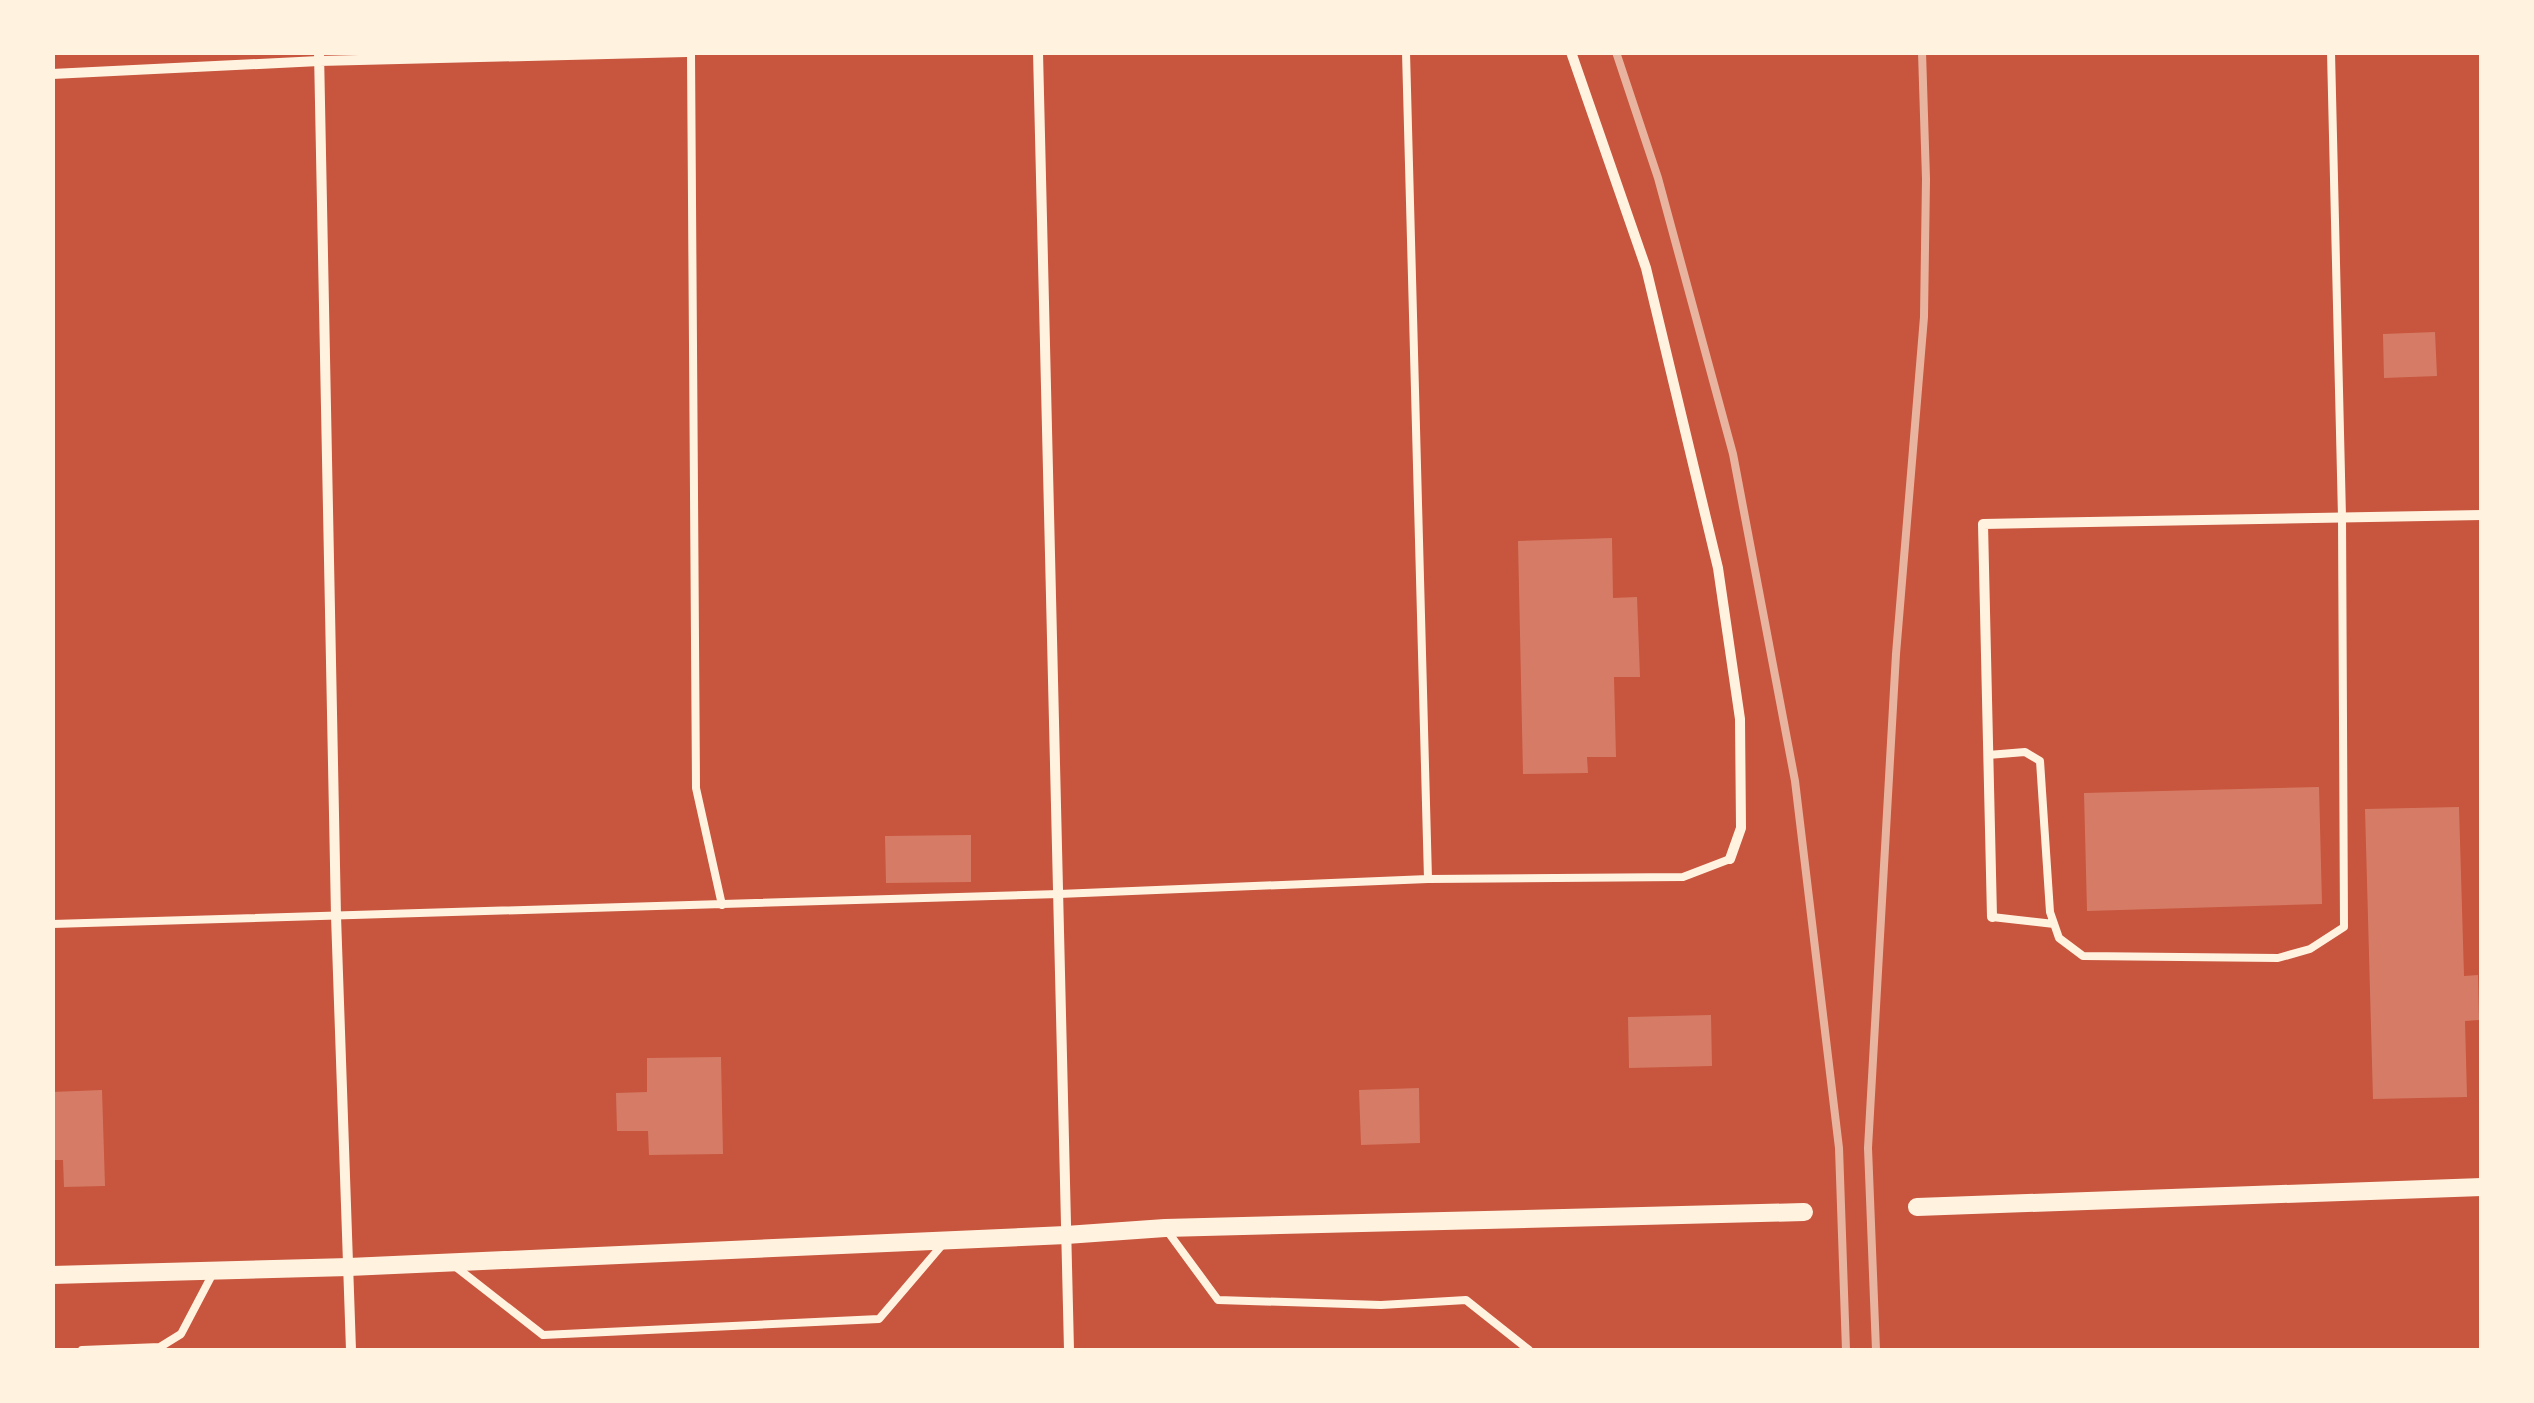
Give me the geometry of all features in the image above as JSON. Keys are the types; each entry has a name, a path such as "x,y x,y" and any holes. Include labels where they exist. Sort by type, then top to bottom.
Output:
{"street":[{"path":"52,74 319,57 689,52"},
{"path":"1038,52 1069,1350"},
{"path":"1571,52 1646,268 1718,568 1740,719 1741,828 1730,859"},
{"path":"319,57 336,916 352,1350"},
{"path":"1992,918 1983,524 2482,515"},
{"path":"1917,1207 2482,1187"},
{"path":"52,1275 349,1267 1165,1228 1804,1212"}],"lane":[{"path":"689,52 696,788 722,905"},
{"path":"1406,52 1428,880"},
{"path":"1988,755 2026,752 2040,761 2050,912 2059,938 2082,956 2278,958 2310,949 2344,927 2342,517 2332,52"},
{"path":"52,924 1428,880 1682,878 1730,859"},
{"path":"1992,918 2054,924"},
{"path":"1165,1228 1218,1300 1381,1305 1466,1300 1528,1350"},
{"path":"449,1262 543,1335 879,1319 946,1240"},
{"path":"82,1350 160,1347 181,1334 214,1270"}],"building":[{"path":"2435,332 2437,376 2384,378 2383,334"},
{"path":"1612,538 1613,598 1637,597 1640,677 1614,677 1616,757 1587,757 1588,773 1523,774 1518,541"},
{"path":"2319,787 2322,904 2087,911 2084,793"},
{"path":"2459,807 2464,976 2478,975 2479,1020 2465,1021 2467,1097 2373,1099 2365,809"},
{"path":"971,835 971,882 886,883 885,836"},
{"path":"1711,1015 1712,1066 1629,1068 1628,1017"},
{"path":"721,1057 723,1154 649,1155 648,1131 617,1131 616,1093 647,1092 647,1058"},
{"path":"1419,1088 1420,1143 1361,1145 1359,1090"},
{"path":"102,1090 105,1186 64,1187 63,1160 52,1160 52,1092"}],"railway":[{"path":"1616,52 1658,178 1733,454 1795,781 1839,1148 1846,1350"},
{"path":"1876,1350 1868,1148 1896,654 1924,317 1926,179 1922,52"}]}
